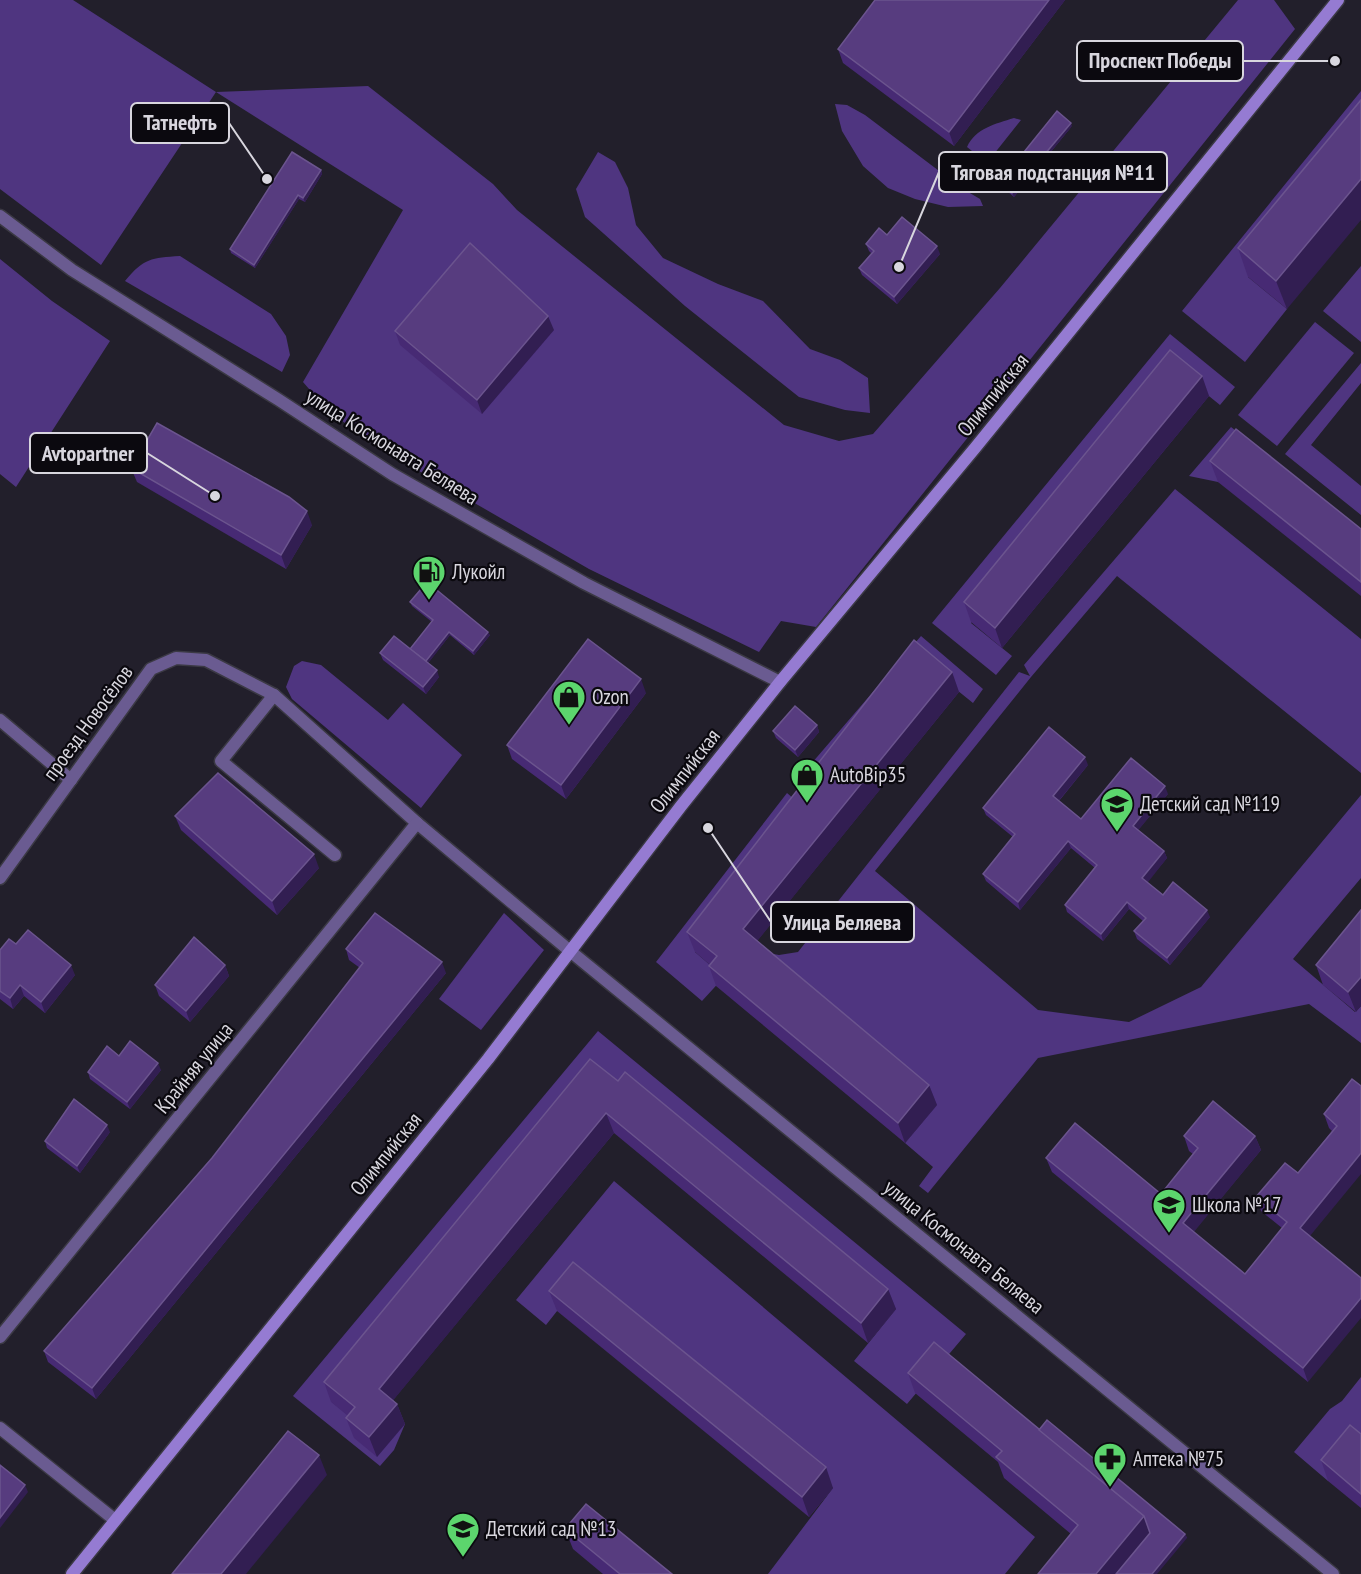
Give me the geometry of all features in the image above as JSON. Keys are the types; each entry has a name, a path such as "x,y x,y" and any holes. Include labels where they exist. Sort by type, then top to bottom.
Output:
{"main road":[{"name":"Олимпийская","path":"72,1574 488,1059 780,682 866,582 1338,0"}],"street":[{"name":"улица Космонавта Беляева","path":"0,216 72,270 392,474 584,583 780,682"},
{"name":"проезд Новосёлов","path":"0,879 151,669 176,658 206,660 273,695 417,823"},
{"path":"273,695 221,761 335,855"},
{"path":"0,720 71,780"},
{"name":"улица Космонавта Беляева","path":"417,823 570,951 1333,1574"},
{"name":"Крайняя улица","path":"0,1337 417,823"},
{"path":"0,1428 115,1520"}],"shaded area":[{"path":"0,0 73,0 216,92 101,265 0,189"},
{"path":"1238,0 1274,0 1295,29 816,627 781,621 759,652 589,569 393,456 329,412 303,382 403,210 216,92 368,86 493,184 517,210 784,425 839,441 873,434 1000,288"},
{"path":"1361,91 1361,140 1248,277 1287,309 1245,362 1182,311"},
{"path":"835,104 847,105 865,115 963,189 980,199 983,206 948,207 915,199 888,188 863,166 842,131"},
{"path":"1014,118 1021,120 990,159 977,155 967,147 975,135 981,131"},
{"path":"598,152 615,162 628,188 636,225 663,258 718,284 763,301 810,349 840,360 868,378 870,413 845,410 799,397 685,306 585,217 576,189"},
{"path":"180,256 271,314 286,336 290,355 282,372 125,281 149,261"},
{"path":"0,259 52,301 110,341 16,487 0,474"},
{"path":"1361,266 1361,342 1323,311"},
{"path":"1315,322 1354,353 1277,446 1238,415"},
{"path":"1170,334 1235,387 1220,405 1178,371 971,623 1012,656 996,675 932,623"},
{"path":"1361,363 1361,383 1311,445 1361,486 1361,515 1285,454"},
{"path":"1231,427 1361,531 1218,482 1189,476"},
{"path":"1175,489 1361,639 1361,773 1117,576 1031,677 875,871 1038,1010 1129,1022 1201,987 1361,795 1361,878 1293,959 1355,1012 1361,1006 1361,1043 1309,1004 1038,1058 928,1193 919,1186 933,1167 905,1143 936,1106 750,950 779,955 798,952 1019,672 1030,676 1024,665"},
{"path":"921,636 983,689 973,703 921,661 809,798 793,785"},
{"path":"302,661 321,665 388,720 403,703 462,755 421,808 292,699 286,687 294,666"},
{"path":"787,793 801,805 695,952 724,977 702,1001 656,962"},
{"path":"504,913 544,950 481,1030 439,999"},
{"path":"598,1031 966,1334 907,1404 854,1361 896,1309 633,1093 332,1402 363,1427 405,1424 394,1450 380,1466 293,1396"},
{"path":"614,1181 1035,1537 1005,1574 768,1574 833,1488 580,1282 546,1325 516,1300"},
{"path":"1361,1377 1361,1448 1328,1481 1294,1452 1330,1409 1342,1401"}],"building":[{"path":"875,0 1049,0 949,132 838,49"},
{"path":"1361,100 1361,179 1276,281 1238,248"},
{"path":"1057,111 1071,123 1012,193 1000,182"},
{"path":"292,152 321,170 303,198 298,195 254,265 230,249"},
{"path":"902,217 937,246 894,297 859,268 874,251 866,244 879,228 887,235"},
{"path":"470,243 548,316 477,400 395,331"},
{"path":"1170,350 1202,376 995,628 964,602"},
{"path":"157,423 289,497 307,511 281,555 131,468"},
{"path":"1236,429 1361,529 1361,582 1210,461"},
{"path":"427,582 488,632 473,651 449,632 426,661 410,649 433,620 410,602"},
{"path":"394,636 437,670 423,687 380,653"},
{"path":"588,639 641,679 561,785 507,745"},
{"path":"914,640 952,672 743,929 929,1085 898,1123 709,966 717,956 687,932"},
{"path":"795,706 817,725 795,750 773,731"},
{"path":"1049,727 1085,757 1053,796 1081,819 1131,758 1165,786 1133,826 1164,851 1142,878 1163,895 1173,882 1207,910 1167,958 1134,931 1146,918 1127,902 1101,934 1065,905 1097,865 1068,841 1018,902 983,874 1015,834 983,808"},
{"path":"218,773 314,854 272,901 175,816"},
{"path":"1361,910 1361,977 1348,992 1316,965"},
{"path":"375,913 442,962 92,1388 44,1351 212,1158 363,963 346,949"},
{"path":"28,930 71,965 41,1002 20,985 10,998 0,991 0,950 9,939 16,944"},
{"path":"194,937 225,965 186,1011 155,985"},
{"path":"130,1041 158,1063 127,1102 88,1072 107,1046 119,1056"},
{"path":"590,1059 618,1081 625,1072 888,1289 861,1323 606,1113 379,1389 397,1404 369,1437 346,1418 355,1407 324,1382"},
{"path":"1352,1079 1361,1086 1361,1153 1300,1228 1361,1278 1361,1298 1303,1368 1046,1158 1075,1123 1161,1194 1198,1148 1184,1136 1213,1101 1255,1136 1183,1223 1245,1274 1287,1222 1256,1197 1285,1163 1298,1173 1337,1126 1324,1114"},
{"path":"74,1099 107,1125 77,1166 45,1141"},
{"path":"573,1262 826,1467 802,1497 549,1291"},
{"path":"934,1342 1144,1516 1096,1574 1038,1574 1078,1525 996,1457 1002,1451 908,1373"},
{"name":"Аптека №75","path":"1047,1420 1185,1534 1152,1574 1116,1574 1150,1533 1144,1516 1039,1430"},
{"path":"1350,1425 1361,1434 1361,1494 1321,1460"},
{"path":"288,1431 319,1455 221,1574 172,1574"},
{"path":"0,1465 25,1485 0,1518"},
{"path":"586,1504 672,1574 620,1574 565,1529"}],"place":[{"name":"Проспект Победы","path":"1335,61"},
{"name":"Татнефть","path":"267,179"},
{"name":"Тяговая подстанция №11","path":"899,267"},
{"name":"Avtopartner","path":"215,496"},
{"name":"Лукойл","path":"429,601"},
{"name":"Ozon","path":"569,726"},
{"name":"AutoBip35","path":"807,804"},
{"name":"Улица Беляева","path":"708,828"},
{"name":"Детский сад №119","path":"1117,833"},
{"name":"Школа №17","path":"1169,1234"},
{"name":"Аптека №75","path":"1110,1488"},
{"name":"Детский сад №13","path":"463,1558"}]}
